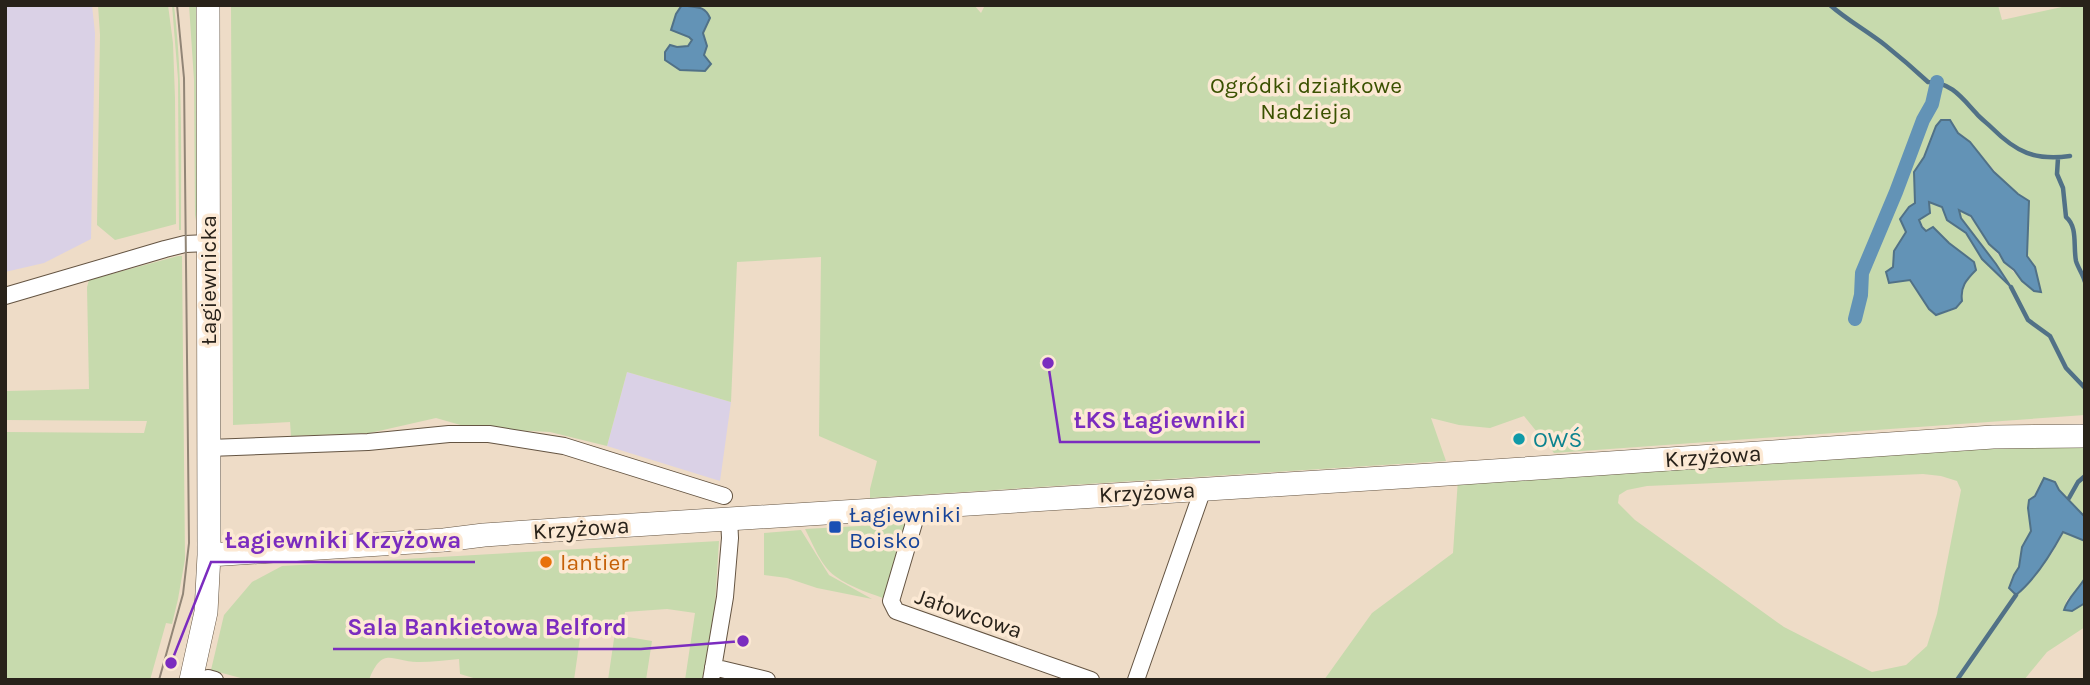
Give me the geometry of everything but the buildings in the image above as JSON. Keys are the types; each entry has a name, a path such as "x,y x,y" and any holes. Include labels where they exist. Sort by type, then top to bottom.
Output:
{"street":[{"name":"Łagiewnicka","path":"205,679 209,555 208,5"},
{"path":"5,296 185,244 208,243"},
{"name":"Krzyżowa","path":"209,448 489,434 564,446 727,507"},
{"name":"Krzyżowa","path":"209,555 444,540 727,507 919,506 1993,437 2085,436"},
{"path":"1136,680 1203,489"},
{"name":"Jałowcowa","path":"919,506 891,601 896,611 1091,680"},
{"path":"727,507 730,538 725,597 712,673 768,680"}],"shaded area":[{"path":"5,5 92,5 95,33 91,239 44,263 5,272"},
{"path":"627,372 731,402 720,481 607,446"}],"green space":[{"path":"98,5 168,5 173,43 176,224 115,240 97,225 100,35"},
{"path":"172,5 177,33 180,89 181,230 178,79"},
{"path":"189,5 196,5 195,221 194,80"},
{"name":"Ogródki działkowe Nadzieja","path":"231,5 974,5 981,13 985,5 1998,5 2002,20 2071,5 2085,5 2085,415 1554,453 1524,416 1490,428 1459,425 1431,418 1446,461 870,498 877,461 819,436 821,257 737,262 731,402 627,372 607,446 550,432 471,428 436,418 370,433 291,436 290,422 233,425","holes":["1941,120 1965,138 2005,182 2029,201 2027,257 2035,267 2022,281 1988,243 1973,220 1958,209 1961,218 2008,284 1982,259 1966,233 1947,220 1942,207 1928,202 1928,207 1919,220 1926,231 1949,243 1974,262 1976,270 1964,284 1961,291 1962,301 1958,307 1936,315 1910,280 1886,272 1893,267 1894,251 1906,232 1915,203 1914,171 1924,157"]},
{"path":"182,256 185,559 172,624 166,623 150,680 5,680 5,432 144,433 147,421 5,420 5,330 7,391 89,389 89,280"},
{"path":"2085,439 2085,517 2059,490 2055,482 2040,484 2028,508 2031,531 2022,547 2019,567 2013,578 2024,588 2052,553 2064,532 2085,541 2085,578 2066,601 2072,611 2085,603 2085,627 2047,652 2024,680 1324,680 1372,613 1453,553 1458,479","holes":["1923,474 1957,481 1961,490 1937,614 1927,646 1906,665 1872,672 1784,627 1635,520 1618,503 1619,495 1627,490 1647,486"]},
{"path":"914,523 891,601 855,587 830,572 821,561 805,529"},
{"path":"801,530 829,575 872,599 764,575 764,533"},
{"path":"719,541 715,605 702,680 685,680 695,613 667,609 625,612 622,636 652,641 646,680 608,680 616,625 588,619 582,624 574,680 480,680 460,674 459,659 410,662 384,659 374,669 369,680 248,680 211,670 224,615 252,582 282,566"}],"water":[{"path":"682,5 705,10 710,18 703,33 707,46 704,55 711,64 705,71 680,70 665,60 665,52 670,45 688,46 692,40 671,30"},
{"path":"1941,120 1950,120 1958,133 1970,142 1994,172 2029,201 2027,256 2035,267 2041,292 2034,291 2004,262 1971,216 1959,210 1961,218 2011,287 1982,259 1966,233 1947,220 1942,207 1929,202 1930,213 1919,220 1922,227 1926,231 1933,227 1974,262 1976,270 1964,284 1962,301 1956,308 1936,315 1910,280 1889,283 1886,272 1893,267 1894,251 1906,232 1900,219 1915,203 1914,172"},
{"path":"2044,478 2055,482 2059,490 2085,517 2085,541 2063,532 2036,574 2016,595 2009,588 2019,567 2022,547 2031,531 2029,500 2035,496"},
{"path":"2085,578 2085,603 2072,611 2064,610 2068,601"}],"waterway":[{"path":"1830,5 1885,45 1928,82 1950,88 2018,149 2036,156 2070,156"},
{"path":"1855,319 1861,295 1862,273 1923,120 1932,104 1937,82"},
{"path":"2058,158 2057,174 2063,188 2066,217 2072,226 2076,261 2085,282"},
{"path":"2011,287 2028,320 2050,336 2066,368 2085,388"},
{"path":"2069,498 2078,482 2085,476"},
{"path":"1957,680 2016,595"}],"tram line":[{"path":"159,680 183,594 189,543 184,78 177,5"}],"place":[{"name":"ŁKS Łagiewniki","path":"1048,363"},
{"name":"OWŚ","path":"1519,439"},
{"name":"Łagiewniki Boisko","path":"835,527"},
{"name":"lantier","path":"546,562"},
{"name":"Sala Bankietowa Belford","path":"743,641"},
{"name":"Łagiewniki Krzyżowa","path":"171,663"}]}
